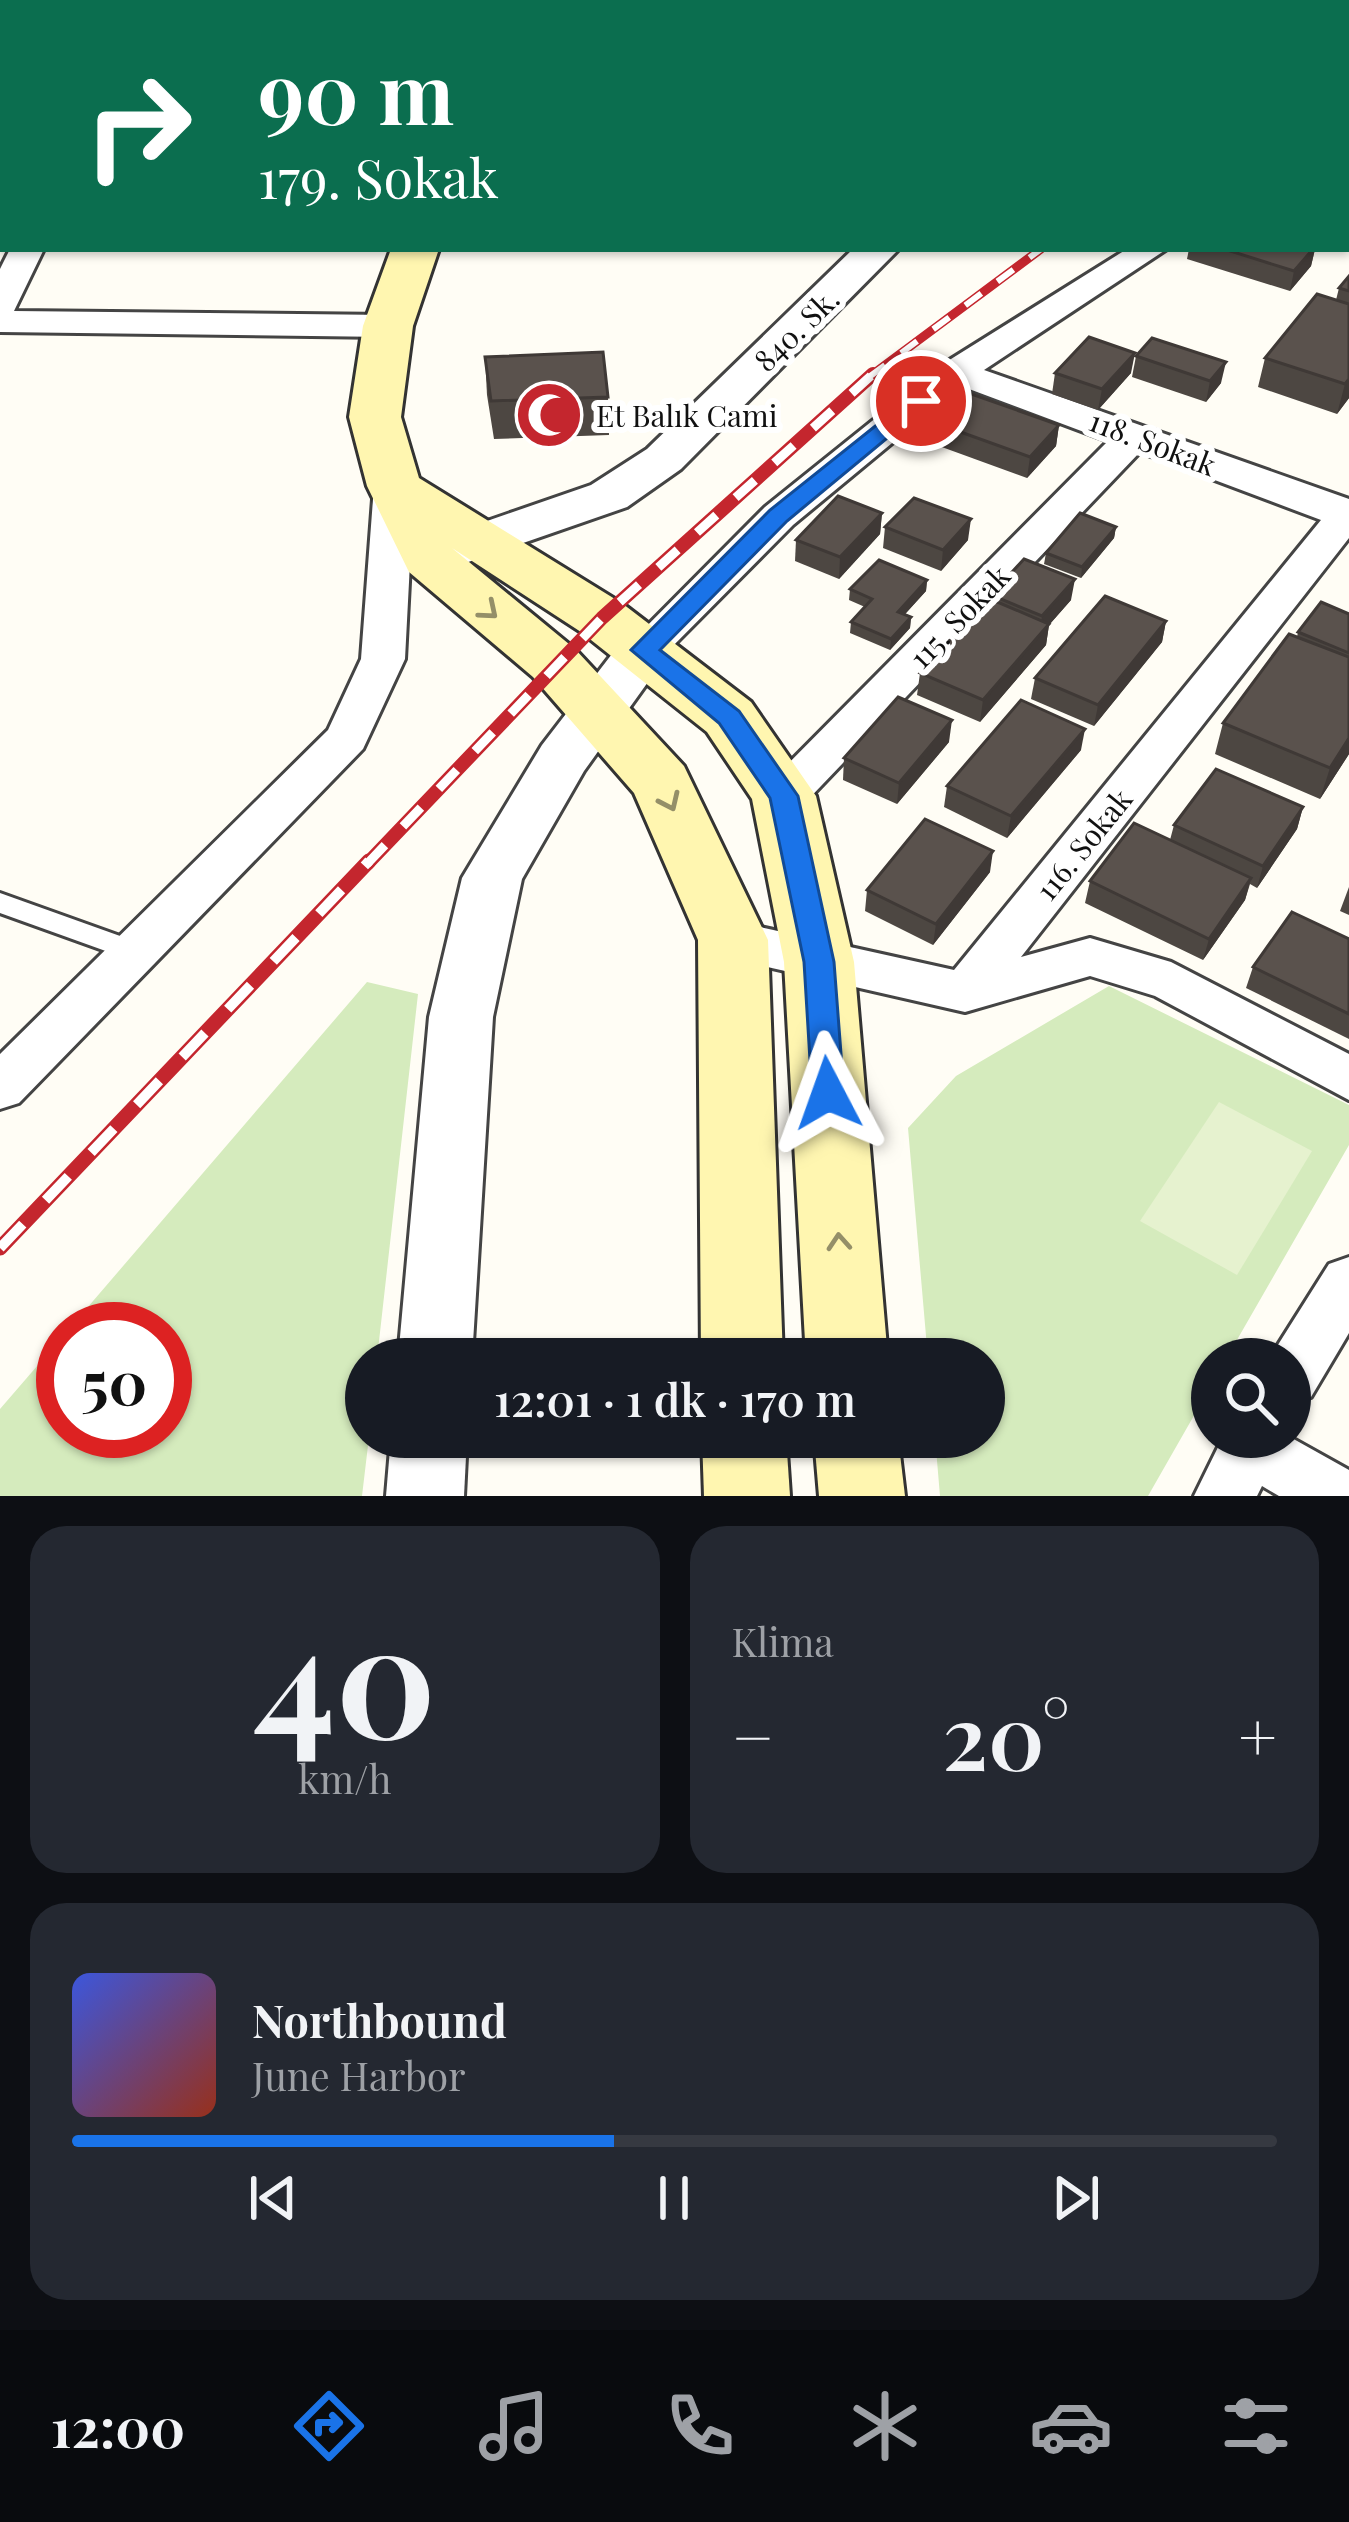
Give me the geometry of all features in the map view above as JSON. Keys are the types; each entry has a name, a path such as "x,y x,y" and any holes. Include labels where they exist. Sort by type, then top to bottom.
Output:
{"main road":[{"path":"414,252 388,326 376,417 394,487 456,549 661,782 733,940 742,1338"},
{"path":"456,549 644,650 729,717 784,796 819,962 846,1338"},
{"path":"745,1458 747,1496"},
{"path":"858,1458 862,1496"}],"street":[{"path":"0,305 26,252"},
{"name":"840. Sk.","path":"456,549 609,496 664,459 875,252"},
{"path":"437,1338 461,1017 492,878 562,759 644,650 779,516 956,372 1145,252"},
{"path":"0,321 388,326"},
{"name":"118. Sokak","path":"956,372 1348,514"},
{"name":"115. Sokak","path":"784,796 1135,435"},
{"path":"0,1088 139,953 347,738 383,659 394,487"},
{"name":"116. Sokak","path":"965,992 1348,514"},
{"path":"733,940 965,992 1090,957 1171,981 1349,1079"},
{"path":"1311,1344 1349,1282"},
{"path":"425,1496 428,1458"},
{"path":"1243,1460 1336,1496"}],"lane":[{"path":"0,903 139,953"}],"green space":[{"path":"367,982 418,994 379,1338 345,1338 345,1458 367,1458 362,1496 0,1496 0,1409 36,1367 36,1458 192,1458 192,1302 92,1302"},
{"path":"1109,986 1349,1105 1349,1145 1238,1338 1191,1338 1191,1421 1148,1496 940,1496 937,1458 1005,1458 1005,1338 926,1338 908,1128 956,1076"},
{"path":"1219,1102 1312,1151 1237,1275 1140,1221"}],"building":[{"path":"1234,252 1310,252 1294,271"},
{"path":"1317,294 1349,304 1349,379 1345,384 1265,358"},
{"path":"1089,337 1135,353 1102,389 1055,373"},
{"path":"1152,338 1226,362 1210,381 1136,356"},
{"path":"603,352 608,397 491,401 485,357"},
{"path":"960,390 1059,425 1030,457 930,421"},
{"path":"838,496 882,513 840,557 796,540"},
{"path":"914,498 971,519 943,550 885,527"},
{"path":"1080,513 1116,527 1082,567 1046,553"},
{"path":"1024,559 1075,579 1042,616 991,595"},
{"path":"879,560 927,580 898,612 911,617 891,639 851,622 872,599 850,589"},
{"path":"1105,596 1166,621 1098,705 1035,678"},
{"path":"988,598 1049,624 983,700 920,673"},
{"path":"1321,602 1349,614 1349,653 1298,632"},
{"path":"1289,634 1349,657 1349,738 1330,768 1223,723"},
{"path":"898,697 952,720 899,783 844,758"},
{"path":"1021,700 1085,729 1011,816 947,786"},
{"path":"1216,769 1303,807 1263,866 1174,825"},
{"path":"925,819 993,851 936,924 867,890"},
{"path":"1134,823 1251,878 1209,939 1090,881"},
{"path":"1292,912 1349,939 1349,1014 1253,967"}],"railway":[{"path":"873,374 1037,252"},
{"path":"367,864 602,618 873,374"},
{"path":"869,377 873,374"},
{"path":"0,1248 369,861"}],"place":[{"name":"Et Balık Cami","path":"549,415"}],"route":[{"path":"828,1093 819,962 784,796 729,717 644,650 779,516 921,401"}]}
